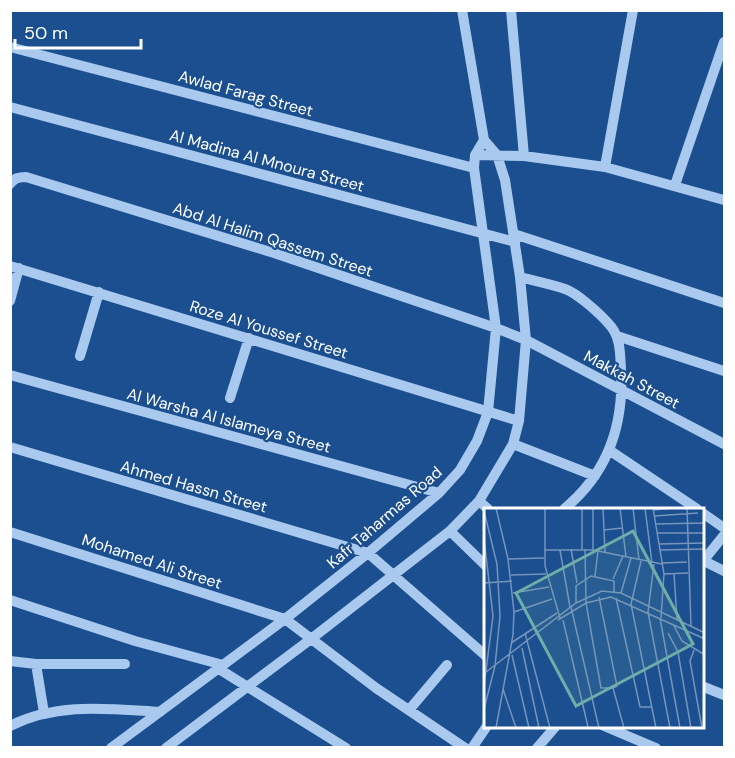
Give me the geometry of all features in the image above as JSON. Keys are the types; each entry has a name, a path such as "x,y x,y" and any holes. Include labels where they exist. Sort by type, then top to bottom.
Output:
{"street":[{"path":"170,747 246,686 311,639 450,531 479,501 513,444 519,421 526,340 520,277 505,180 497,155 484,140 462,10"},
{"path":"511,10 524,156"},
{"path":"605,167 633,10"},
{"path":"675,185 724,42"},
{"name":"Awlad Farag Street","path":"10,47 474,168"},
{"name":"Al Madina Al Mnoura Street","path":"10,107 483,233 515,238 724,303"},
{"name":"Kafr Taharmas Road","path":"111,747 285,619 439,494 460,470 477,441 488,412 496,328 474,168 475,155 484,140"},
{"path":"475,155 524,156 605,167 724,200"},
{"name":"Abd Al Halim Qassem Street","path":"10,184 19,177 26,177 274,254 526,340"},
{"path":"10,301 15,267"},
{"name":"Roze Al Youssef Street","path":"15,267 519,421"},
{"path":"520,277 571,292 609,323 617,336 620,349 622,391 618,426 609,450 595,476 565,508"},
{"path":"80,356 99,292"},
{"path":"617,336 724,371"},
{"path":"231,398 249,338"},
{"name":"Makkah Street","path":"526,340 724,444"},
{"name":"Al Warsha Al Islameya Street","path":"10,375 439,494"},
{"path":"513,444 595,476"},
{"name":"Ahmed Hassn Street","path":"10,447 368,553"},
{"path":"609,450 696,508"},
{"path":"479,501 487,508"},
{"path":"705,515 724,528"},
{"path":"450,531 484,564"},
{"name":"Mohamed Ali Street","path":"10,532 285,619"},
{"path":"705,560 724,535"},
{"path":"368,553 484,654"},
{"path":"705,562 724,571"},
{"path":"10,600 221,667 246,686 346,747"},
{"path":"285,619 408,710 465,747"},
{"path":"10,661 36,664 125,664"},
{"path":"36,664 44,712"},
{"path":"408,710 447,665"},
{"path":"705,687 724,695"},
{"path":"10,726 44,712 69,708 160,711"},
{"path":"472,747 486,728"},
{"path":"537,747 554,728"},
{"path":"608,728 656,747"}]}
